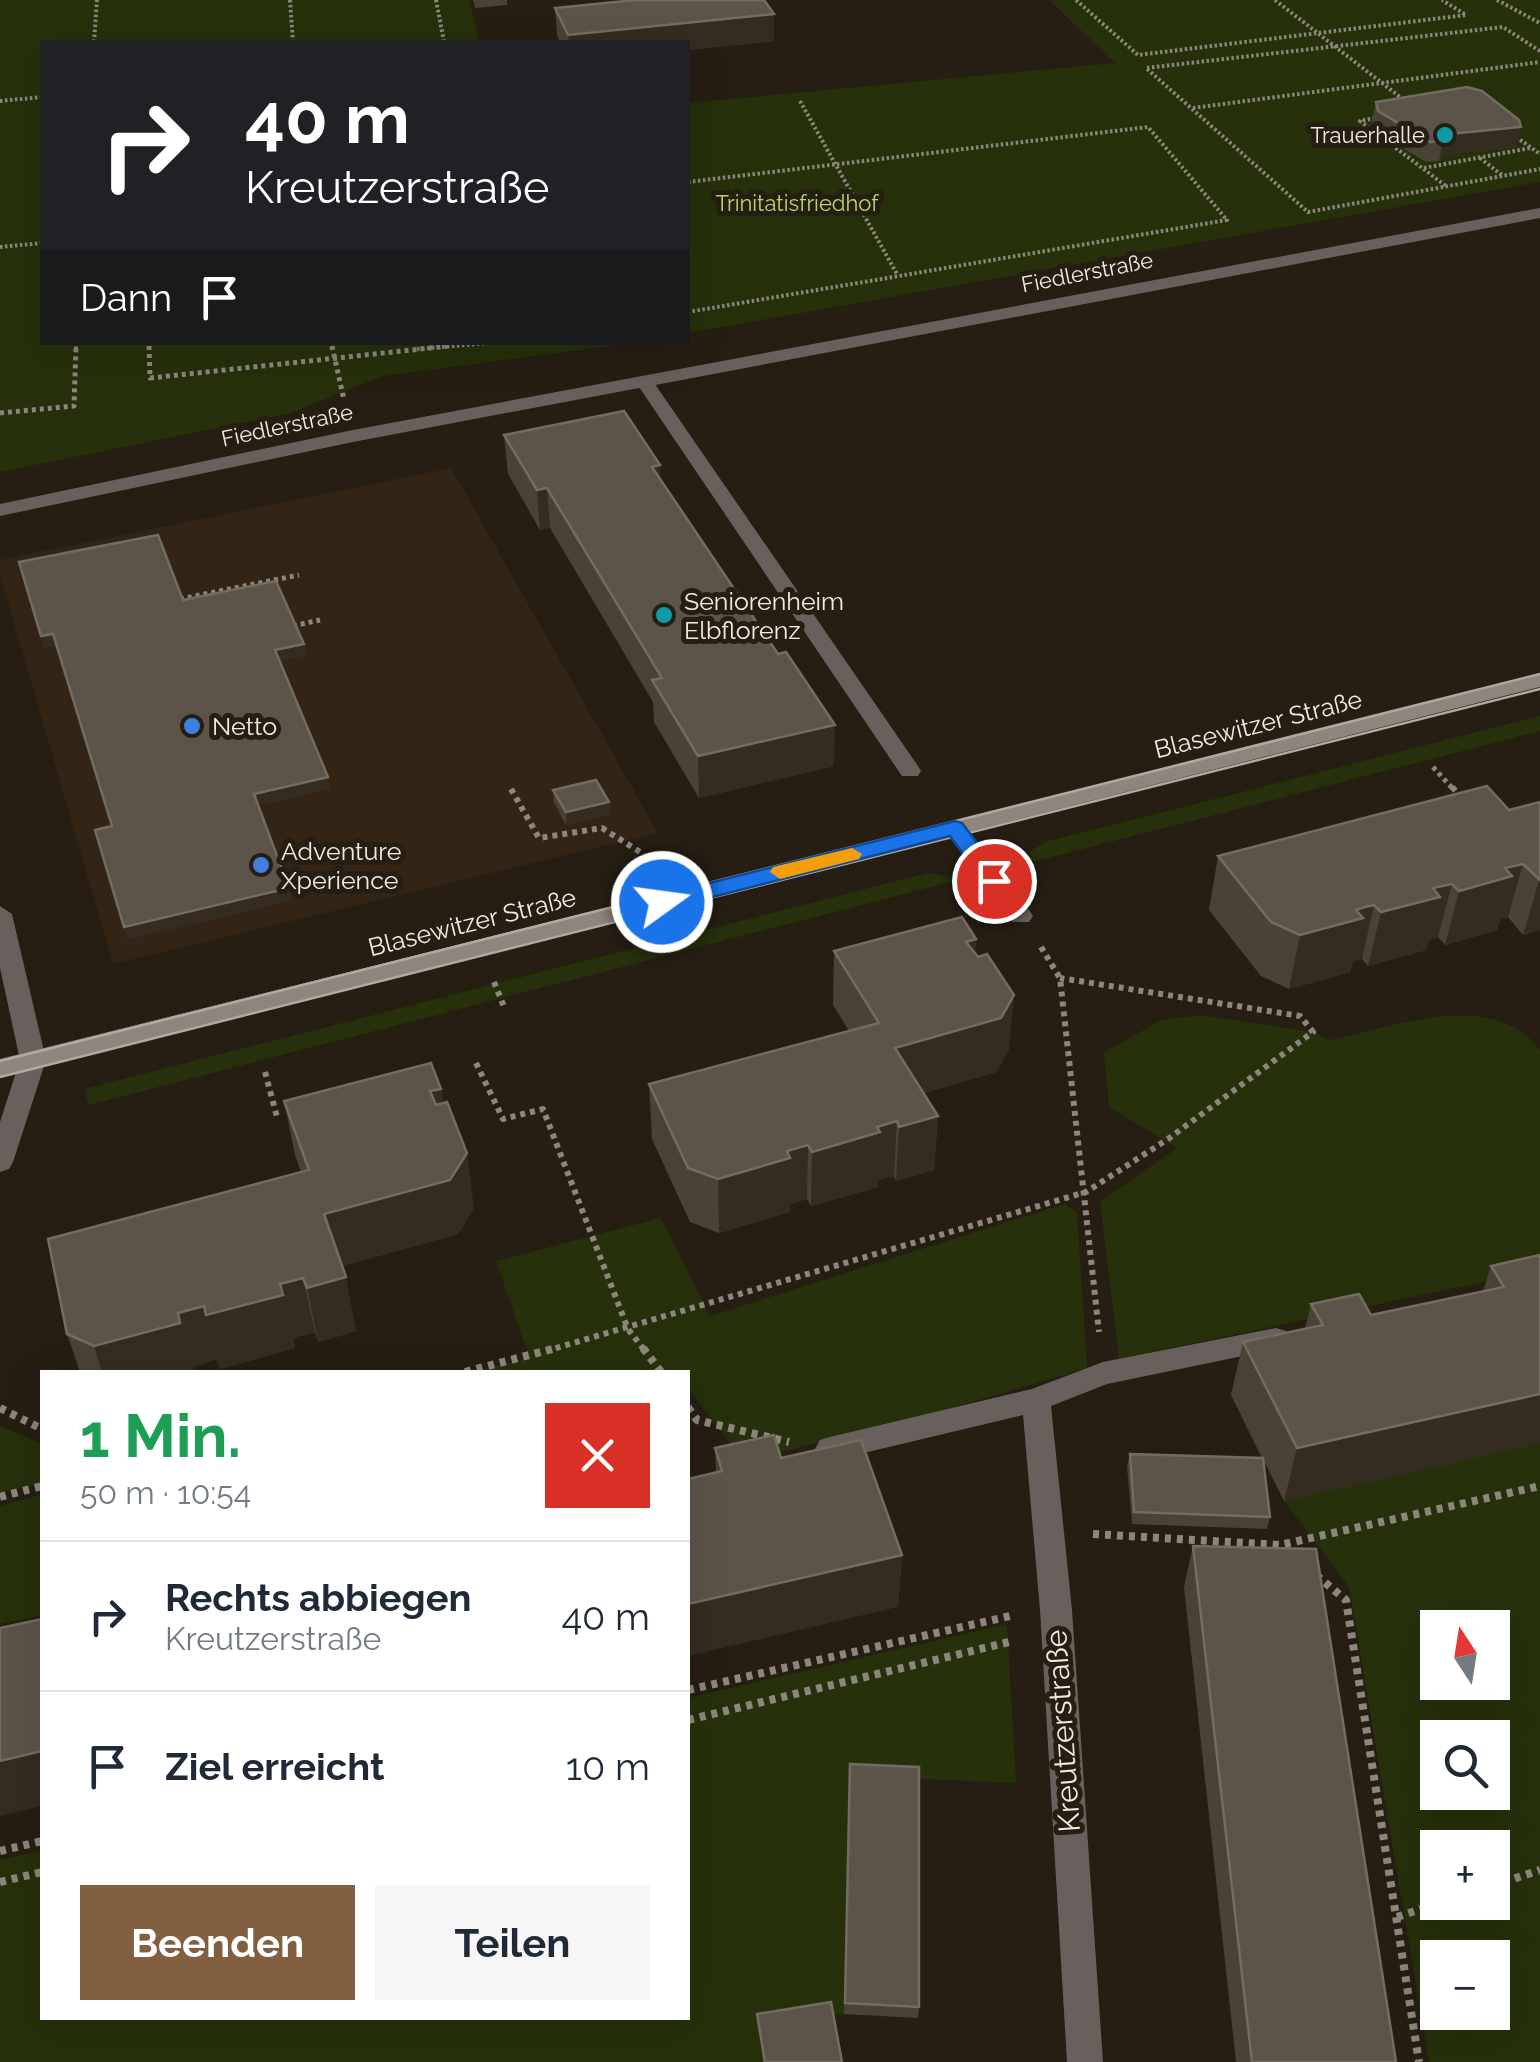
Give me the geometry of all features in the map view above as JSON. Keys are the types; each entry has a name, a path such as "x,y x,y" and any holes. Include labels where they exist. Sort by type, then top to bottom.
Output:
{"street":[{"name":"Fiedlerstraße","path":"0,510 644,380 1540,213"},
{"path":"644,380 910,772"},
{"name":"Blasewitzer Straße","path":"0,1068 1540,681"},
{"path":"955,828 1021,916"},
{"path":"0,914 33,1060 0,1162"},
{"path":"816,1453 1036,1400 1103,1373 1310,1332"},
{"name":"Kreutzerstraße","path":"1036,1400 1056,1610 1084,2062"}],"path":[{"path":"94,40 97,0"},
{"path":"290,0 292,40"},
{"path":"436,0 444,40"},
{"path":"1076,0 1138,55 1466,15 1442,0"},
{"path":"1275,0 1416,110"},
{"path":"1497,0 1540,23"},
{"path":"1540,51 1503,27 1146,68 1308,212 1540,169"},
{"path":"1192,108 1540,62"},
{"path":"0,100 40,98"},
{"path":"800,101 897,274"},
{"path":"1398,114 1360,121 1448,186"},
{"path":"690,182 1148,126 1226,220 690,312"},
{"path":"1500,126 1540,154"},
{"path":"1423,169 1531,148"},
{"path":"0,247 40,243"},
{"path":"0,413 74,406 76,345"},
{"path":"149,345 150,378 465,345"},
{"path":"332,345 354,436"},
{"path":"180,599 300,575"},
{"path":"293,626 320,620"},
{"path":"1433,766 1465,801"},
{"path":"511,789 540,838 602,828 640,852"},
{"path":"1021,916 1060,978 1103,1373"},
{"path":"473,1370 628,1329 1086,1192 1168,1139 1313,1032 1300,1016 1060,978"},
{"path":"494,984 505,1009"},
{"path":"476,1064 503,1119 543,1109 628,1329 659,1370"},
{"path":"265,1072 277,1117"},
{"path":"0,1408 40,1428"},
{"path":"690,1410 698,1420 816,1453"},
{"path":"1046,1530 1280,1545 1540,1486"},
{"path":"0,1497 40,1487"},
{"path":"1280,1545 1293,1556"},
{"path":"1306,1567 1346,1600 1418,2062"},
{"path":"690,1690 1006,1616 1056,1610"},
{"path":"690,1720 1003,1646 1056,1610"},
{"path":"0,1851 40,1841"},
{"path":"1510,1880 1540,1870"},
{"path":"0,1882 40,1872"},
{"path":"1396,1918 1420,1910"}],"shaded area":[{"path":"451,468 658,833 113,964 0,575 0,560"}],"green space":[{"path":"0,0 469,0 479,40 40,40 40,345 618,345 383,376 291,413 0,472"},
{"name":"Trinitatisfriedhof","path":"1049,0 1540,0 1540,182 690,333 690,103 1115,63"},
{"path":"1540,716 1540,731 1021,865 1028,853 1045,842"},
{"path":"928,873 962,879 89,1105 84,1089"},
{"path":"1201,1015 1313,1032 1330,1040 1441,1016 1496,1020 1520,1031 1540,1050 1540,1270 1119,1359 1100,1202 1177,1148 1109,1107 1104,1053 1161,1020"},
{"path":"1064,1204 1077,1212 1087,1368 911,1420 744,1461 690,1392 690,1370 482,1370 529,1357 496,1261 661,1218 710,1316"},
{"path":"0,1426 40,1443 40,1483 0,1493"},
{"path":"1540,1443 1540,2062 1429,2062 1424,2030 1510,2030 1510,1940 1420,1940 1420,2009 1349,1587 1284,1501"},
{"path":"40,1495 40,1615 0,1624 0,1506"},
{"path":"1007,1624 1016,1783 850,1776 845,2014 758,2025 763,2062 0,2062 0,1860 40,1850 40,2020 690,2020 690,1698"}],"building":[{"path":"635,0 764,0 774,14 568,35 555,8"},
{"path":"1467,87 1482,91 1519,120 1521,127 1449,134 1443,141 1430,142 1378,111 1376,102"},
{"name":"Seniorenheim Elbflorenz","path":"624,411 660,465 652,467 778,654 786,652 835,725 698,756 652,680 662,678 547,488 537,490 504,435"},
{"name":"Netto","path":"158,535 183,600 276,581 304,644 275,650 328,777 254,794 289,888 124,927 95,830 112,826 53,634 41,636 19,562"},
{"path":"596,780 609,802 566,812 553,790"},
{"path":"1487,786 1509,810 1540,802 1540,880 1523,864 1505,868 1512,876 1459,891 1452,884 1433,888 1440,897 1381,912 1374,905 1365,907 1356,910 1363,918 1300,935 1271,922 1218,856"},
{"path":"962,917 976,939 966,942 978,957 987,954 1014,995 1001,1018 895,1048 938,1116 899,1127 897,1121 877,1127 880,1132 812,1152 808,1145 787,1151 790,1158 718,1179 688,1168 649,1084 879,1023 834,951"},
{"path":"431,1063 441,1089 430,1091 436,1105 447,1102 467,1153 450,1180 324,1214 346,1277 307,1288 303,1278 280,1284 283,1295 206,1315 204,1306 178,1313 180,1323 94,1346 67,1334 48,1239 309,1170 284,1101"},
{"path":"1540,1255 1540,1394 1297,1448 1243,1342 1323,1325 1311,1304 1359,1294 1371,1315 1504,1287 1491,1266"},
{"path":"774,1435 781,1458 861,1440 902,1555 690,1604 690,1479 722,1471 715,1448"},
{"path":"1130,1454 1263,1458 1270,1517 1134,1512"},
{"path":"1193,1546 1316,1549 1396,2062 1252,2062"},
{"path":"40,1619 40,1751 0,1761 0,1628"},
{"path":"850,1764 919,1767 919,2007 845,2003"},
{"path":"831,2002 842,2062 765,2062 757,2014"}],"tram line":[{"path":"0,1061 1540,674"},
{"path":"0,1077 1540,689"}],"slow traffic":[{"path":"780,872 852,854"}],"place":[{"name":"Trauerhalle","path":"1445,135"},
{"name":"Seniorenheim Elbflorenz","path":"664,615"},
{"name":"Netto","path":"192,726"},
{"name":"Adventure Xperience","path":"261,865"}],"route":[{"path":"662,902 955,828 994,881"}]}
